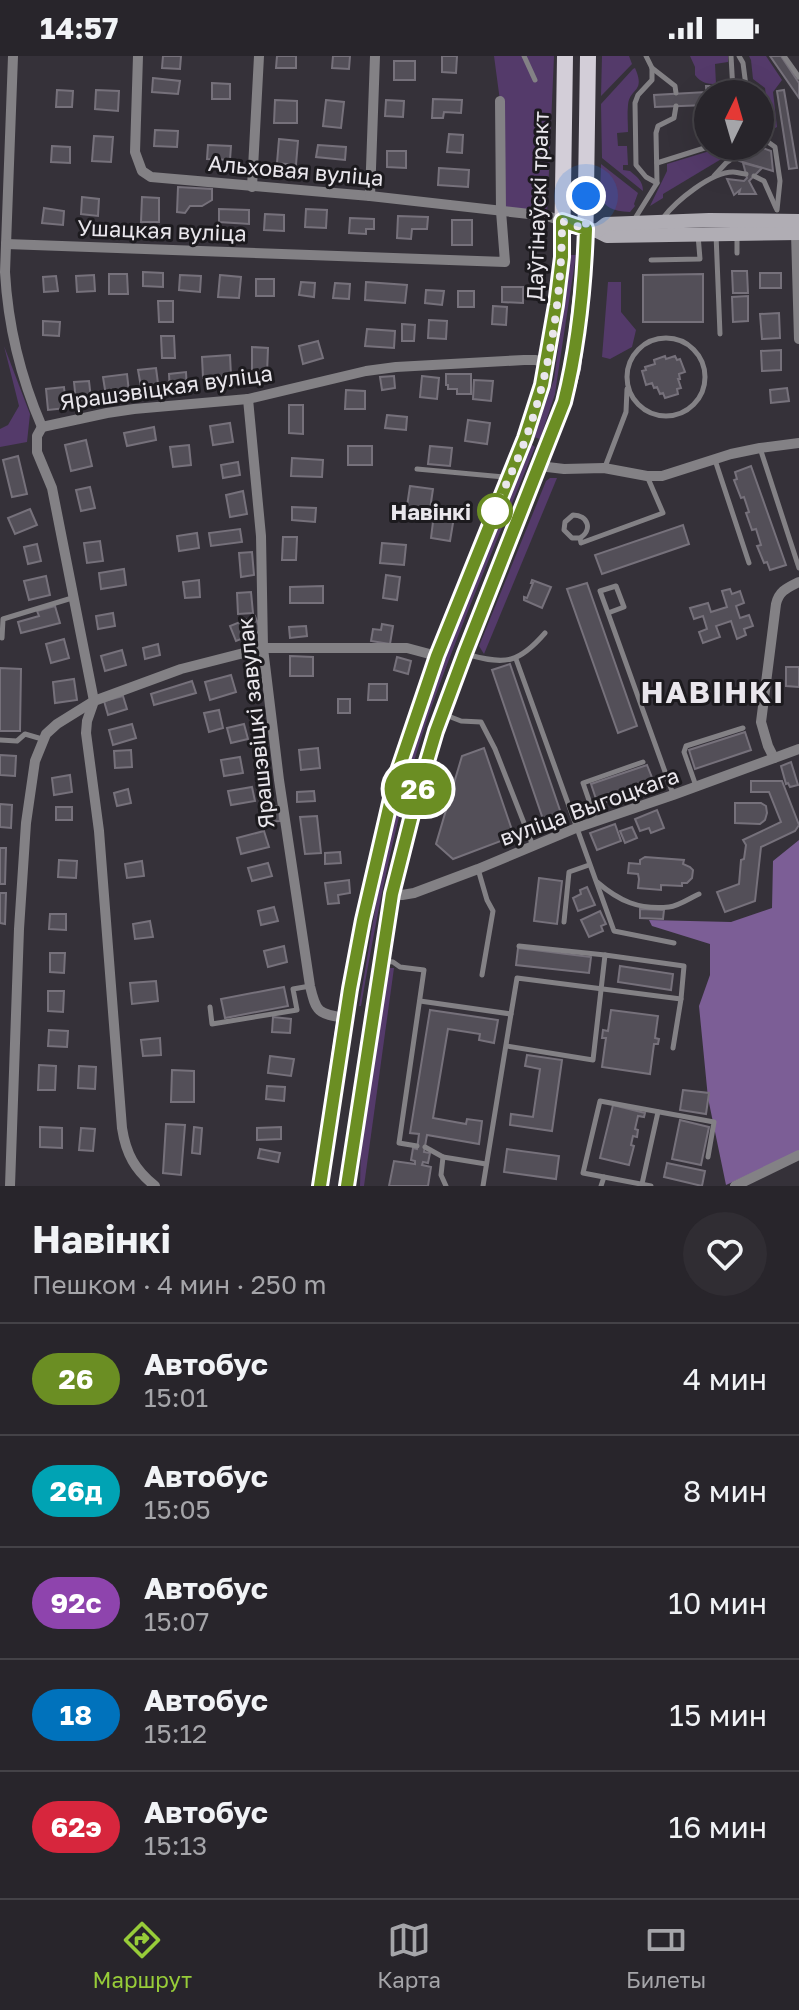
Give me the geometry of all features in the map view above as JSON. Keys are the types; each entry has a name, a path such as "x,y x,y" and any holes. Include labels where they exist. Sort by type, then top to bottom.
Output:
{"main road":[{"name":"Даўгінаўскі тракт","path":"320,1186 363,920 396,777 437,656 525,438 547,365 562,257 565,56"},
{"path":"347,1186 392,894 417,795 465,653 564,402 573,368 585,259 592,230 588,56"},
{"path":"563,78 589,79"},
{"path":"592,230 606,224 777,215 798,229"},
{"path":"562,221 607,236 798,229"},
{"path":"345,1018 372,1022"}],"street":[{"path":"13,56 7,301 16,357 42,427"},
{"name":"Альховая вуліца","path":"138,56 135,152 142,171 151,177 370,196 547,216 562,221"},
{"path":"252,187 259,56"},
{"path":"370,196 375,56"},
{"path":"500,101 501,211"},
{"name":"Ушацкая вуліца","path":"6,244 505,262 501,211"},
{"path":"798,229 799,339"},
{"name":"Ярашэвіцкая вуліца","path":"155,1186 141,1181 128,1153 122,1128 99,831 86,733 94,701 52,488 37,452 37,436 42,427 134,409 248,399 366,371 524,360 536,360 547,365"},
{"name":"Ярашэвіцкі завулак","path":"248,399 261,536 263,648 310,986 315,1008 321,1014 345,1018"},
{"path":"539,466 604,468 662,476 714,459 799,443"},
{"path":"774,758 761,722 776,604 778,595 799,582"},
{"path":"10,1186 26,823 32,775 42,739 57,724 94,701 181,669 263,648 407,648 437,656"},
{"name":"вуліца Выгоцкага","path":"392,894 414,893 576,828 799,749"},
{"path":"735,1186 799,1155"}],"lane":[{"path":"524,56 535,80"},
{"path":"646,56 652,68 652,80 635,103 636,165 646,177 657,183"},
{"path":"731,56 732,80"},
{"path":"739,56 745,80"},
{"path":"784,56 799,77"},
{"path":"652,68 675,86 676,93"},
{"path":"633,223 657,183 658,126 674,118 676,106"},
{"path":"774,146 780,181 777,215"},
{"path":"657,163 694,151"},
{"path":"713,178 730,160"},
{"path":"659,222 679,200 713,178 732,172 746,174"},
{"path":"754,176 764,181 777,215"},
{"path":"716,233 720,334"},
{"path":"737,233 737,253"},
{"path":"651,260 700,259 698,234"},
{"path":"604,468 626,412 627,383 629,365 635,353 657,339 682,341 694,349 702,361 705,374 700,397 676,415 662,416 649,412 639,405 627,383"},
{"path":"760,448 799,568"},
{"path":"714,459 749,563"},
{"path":"417,469 509,478"},
{"path":"580,538 581,543 663,513 647,476"},
{"path":"573,515 584,518 588,526 580,538 572,538 564,530 567,519 573,515"},
{"path":"608,613 624,607 616,586 600,591 673,795"},
{"path":"2,638 3,619 73,598"},
{"path":"465,653 485,659 516,659 532,649 545,633"},
{"path":"516,659 614,931 674,943"},
{"path":"443,714 461,721 481,722 495,749 533,846"},
{"path":"696,787 684,752 686,746 743,728"},
{"path":"0,740 17,741 25,734 42,739"},
{"path":"594,815 583,783 643,762"},
{"path":"564,922 569,872 589,865"},
{"path":"478,869 493,911 482,975"},
{"path":"597,881 633,905 671,907 699,894"},
{"path":"519,946 684,966 673,1048"},
{"path":"507,1046 593,1060 605,955"},
{"path":"381,960 400,967 424,970 399,1143 417,1146"},
{"path":"483,1186 517,978 681,999"},
{"path":"210,1007 212,1024 297,1010 293,989 310,986"},
{"path":"420,1001 511,1014"},
{"path":"651,1186 583,1173 600,1101 714,1122 708,1157"},
{"path":"642,1184 658,1112"},
{"path":"425,1147 443,1157 486,1164"},
{"path":"443,1157 441,1175 446,1186"},
{"path":"601,1186 604,1177"}],"shaded area":[{"path":"494,56 554,56 547,216 501,211 500,101"},
{"path":"602,56 629,56 632,64 601,96"},
{"path":"690,56 728,56 728,62 715,64 716,80 701,80 695,75"},
{"path":"749,56 766,56 782,80 774,91 774,80 753,79"},
{"path":"635,68 639,82 629,99 628,132 617,133 618,146 627,146 628,165 623,165 623,170 637,177 643,191 602,158 601,104"},
{"path":"774,101 777,127 774,129"},
{"path":"694,156 694,160 720,160 663,194 663,198 650,206 667,171 667,164"},
{"path":"601,164 638,193 630,212 618,211 605,204 601,191"},
{"path":"571,255 576,255 555,394 540,439 534,437 554,379"},
{"path":"608,282 621,282 621,312 636,330 632,347 610,359 602,357"},
{"path":"4,346 30,414 27,442 0,447 0,429 8,425 19,406"},
{"path":"531,444 535,447 453,649 417,752 389,860 359,1006 384,860 406,774 449,649"},
{"path":"557,478 484,654 479,646 546,481"},
{"path":"799,840 799,1152 726,1185 708,1098 699,1006 710,975 710,944 652,926 649,920 731,922 772,908 773,861"},
{"path":"390,968 394,968 364,1186 360,1186 361,1149"}],"building":[{"path":"163,56 181,56 180,69 162,68"},
{"path":"277,56 296,56 296,68 276,68"},
{"path":"333,56 350,56 349,69 332,68"},
{"path":"442,56 457,56 456,73 442,72"},
{"path":"770,56 781,56 799,83 799,98"},
{"path":"394,61 415,61 415,80 394,80"},
{"path":"153,78 180,81 178,94 152,92"},
{"path":"212,83 230,84 230,99 212,99"},
{"path":"57,90 73,91 72,107 56,107"},
{"path":"96,90 119,91 118,111 95,109"},
{"path":"784,90 797,168 789,169 777,91"},
{"path":"694,93 694,106 655,107 654,95"},
{"path":"433,99 462,100 461,113 444,112 443,118 432,118"},
{"path":"275,100 297,101 297,123 274,123"},
{"path":"326,100 344,102 341,128 323,126"},
{"path":"386,100 404,101 403,117 385,116"},
{"path":"155,130 178,131 177,147 154,146"},
{"path":"449,134 463,135 462,153 447,152"},
{"path":"94,136 113,137 111,162 92,161"},
{"path":"279,139 298,141 296,165 277,163"},
{"path":"208,145 231,146 230,160 207,159"},
{"path":"318,145 346,147 345,160 316,157"},
{"path":"52,146 70,147 70,163 51,162"},
{"path":"387,151 406,151 406,168 387,167"},
{"path":"772,160 773,171 739,161"},
{"path":"743,163 762,168 749,181 756,194 739,194 740,190 734,195 727,179 744,181 747,178"},
{"path":"439,168 469,170 468,187 438,185"},
{"path":"178,187 212,189 212,200 202,206 190,206 185,213 177,212"},
{"path":"82,197 99,199 98,216 81,214"},
{"path":"142,197 159,198 159,222 141,222"},
{"path":"44,208 64,211 63,225 42,223"},
{"path":"219,209 249,210 249,224 219,222"},
{"path":"306,209 327,210 326,228 305,227"},
{"path":"265,214 284,215 284,231 264,230"},
{"path":"398,216 428,217 427,229 412,229 411,239 397,238"},
{"path":"350,218 374,219 374,229 366,229 366,234 349,233"},
{"path":"452,220 472,220 472,245 452,245"},
{"path":"732,271 747,271 748,293 733,293"},
{"path":"143,272 163,273 163,287 143,286"},
{"path":"760,273 781,273 781,288 760,288"},
{"path":"109,274 127,274 128,294 109,294"},
{"path":"703,274 703,322 643,322 643,275"},
{"path":"94,275 95,291 77,292 76,276"},
{"path":"180,275 201,276 200,292 179,290"},
{"path":"220,275 241,277 239,298 218,297"},
{"path":"56,276 58,291 44,292 43,277"},
{"path":"256,279 274,279 274,296 256,296"},
{"path":"301,282 315,283 314,297 299,295"},
{"path":"366,282 407,285 405,303 365,300"},
{"path":"335,283 350,284 349,299 333,298"},
{"path":"502,287 523,287 523,303 502,302"},
{"path":"426,290 444,291 442,305 425,303"},
{"path":"458,291 474,291 474,307 458,307"},
{"path":"748,296 748,321 733,322 732,297"},
{"path":"158,301 173,301 173,322 159,322"},
{"path":"493,306 507,307 506,325 492,324"},
{"path":"779,313 780,338 762,339 760,314"},
{"path":"429,320 447,321 446,339 428,338"},
{"path":"43,321 60,322 59,336 43,335"},
{"path":"402,324 415,325 414,341 402,341"},
{"path":"367,329 395,331 394,348 365,346"},
{"path":"161,336 174,336 175,358 162,358"},
{"path":"318,341 323,358 303,364 299,346"},
{"path":"252,347 268,348 267,374 252,374"},
{"path":"781,350 781,370 762,371 761,351"},
{"path":"230,355 231,376 203,378 202,357"},
{"path":"665,356 666,359 675,356 677,360 680,359 685,372 679,374 681,388 677,389 678,394 665,398 652,383 646,385 642,371 655,364 654,360"},
{"path":"156,368 159,391 142,393 138,370"},
{"path":"186,372 187,391 170,393 169,374"},
{"path":"127,374 129,392 106,396 103,377"},
{"path":"446,374 471,374 471,394 457,394 457,389 448,389"},
{"path":"394,376 395,388 382,390 380,377"},
{"path":"422,376 439,378 437,399 420,397"},
{"path":"474,380 493,381 491,401 473,399"},
{"path":"89,381 91,399 76,401 74,382"},
{"path":"64,387 66,408 48,410 46,389"},
{"path":"787,388 789,401 771,403 770,390"},
{"path":"346,390 365,391 365,409 345,409"},
{"path":"289,405 303,405 303,434 289,433"},
{"path":"387,415 407,417 406,430 385,428"},
{"path":"468,420 490,423 487,444 465,441"},
{"path":"230,423 233,442 213,445 210,426"},
{"path":"154,427 156,440 127,446 124,433"},
{"path":"86,440 92,466 71,471 65,445"},
{"path":"189,445 191,465 173,467 170,447"},
{"path":"348,446 372,446 372,465 348,465"},
{"path":"430,446 452,448 450,466 428,464"},
{"path":"18,456 27,494 12,497 3,460"},
{"path":"292,458 323,460 322,477 291,476"},
{"path":"238,462 240,475 223,478 221,465"},
{"path":"751,466 786,565 770,570 757,546 761,545 756,529 752,530 744,497 741,498 734,480 737,479 735,472"},
{"path":"410,486 433,489 429,516 406,513"},
{"path":"90,487 95,508 81,511 76,490"},
{"path":"243,491 247,514 230,517 226,495"},
{"path":"292,507 316,508 315,522 292,520"},
{"path":"30,509 37,525 15,534 8,518"},
{"path":"434,514 454,517 450,541 431,538"},
{"path":"683,525 689,544 602,574 595,555"},
{"path":"240,529 242,542 211,546 209,533"},
{"path":"197,533 199,548 179,551 177,536"},
{"path":"283,537 297,537 296,560 282,560"},
{"path":"100,541 103,561 87,563 84,543"},
{"path":"382,543 406,545 404,565 380,563"},
{"path":"37,544 41,561 28,564 24,547"},
{"path":"252,552 254,575 241,577 239,553"},
{"path":"124,569 126,585 101,589 99,573"},
{"path":"386,575 400,577 397,600 383,598"},
{"path":"46,576 50,595 29,600 24,581"},
{"path":"199,580 200,597 185,598 183,582"},
{"path":"532,580 551,587 542,608 524,600"},
{"path":"587,583 637,726 618,733 567,589"},
{"path":"323,586 323,603 290,603 290,587"},
{"path":"730,589 732,594 740,591 744,603 736,606 740,618 749,615 753,626 744,629 746,635 737,639 731,621 716,626 720,637 703,643 699,632 707,629 703,616 694,619 690,608 708,603 711,612 727,607 722,591"},
{"path":"251,592 253,613 238,614 237,593"},
{"path":"55,606 60,623 21,633 18,622 39,616 37,611"},
{"path":"113,613 115,626 98,629 96,616"},
{"path":"255,616 261,631 236,641 230,626"},
{"path":"382,624 393,626 390,644 371,641 373,629 381,630"},
{"path":"306,626 307,636 290,638 289,627"},
{"path":"64,639 69,658 51,663 46,644"},
{"path":"158,644 160,655 145,659 143,648"},
{"path":"122,650 126,665 105,671 101,656"},
{"path":"290,656 313,657 313,676 290,676"},
{"path":"397,657 411,661 408,674 394,670"},
{"path":"510,664 564,822 546,828 492,670"},
{"path":"786,667 799,667 799,687 786,686"},
{"path":"0,668 21,669 20,731 0,731"},
{"path":"231,675 236,692 210,700 205,682"},
{"path":"74,679 77,700 55,703 53,682"},
{"path":"192,681 196,693 154,705 151,694"},
{"path":"369,684 387,684 387,700 368,700"},
{"path":"123,696 127,709 108,715 104,701"},
{"path":"338,699 350,699 350,713 338,713"},
{"path":"219,710 223,728 209,732 204,713"},
{"path":"132,724 136,738 113,745 109,730"},
{"path":"244,724 248,739 231,743 227,728"},
{"path":"745,732 751,750 695,769 689,750"},
{"path":"318,748 320,768 301,770 299,750"},
{"path":"484,748 514,836 453,859 436,844 462,756"},
{"path":"131,750 132,767 115,768 114,751"},
{"path":"0,755 16,756 15,776 0,775"},
{"path":"240,757 243,773 224,776 221,760"},
{"path":"791,762 798,785 790,787 786,784 781,766"},
{"path":"647,765 655,785 633,793 634,798 613,805 611,800 598,805 591,784"},
{"path":"70,775 72,792 54,795 52,778"},
{"path":"751,781 782,781 799,825 795,831 761,847 755,901 725,912 717,892 739,884 746,845 743,840 781,822 769,792 751,792"},
{"path":"252,787 255,801 231,805 228,791"},
{"path":"128,789 131,803 117,806 114,793"},
{"path":"314,791 315,801 297,802 297,792"},
{"path":"735,803 761,803 766,806 765,820 760,824 735,823"},
{"path":"0,804 12,805 11,828 0,827"},
{"path":"279,806 280,821 263,822 263,807"},
{"path":"56,807 72,807 72,820 56,820"},
{"path":"657,810 664,828 651,833 649,828 640,831 635,819"},
{"path":"317,816 321,853 305,854 300,817"},
{"path":"615,824 621,841 597,850 590,833"},
{"path":"632,827 637,838 625,843 620,831"},
{"path":"264,831 269,847 241,854 237,838"},
{"path":"0,848 6,848 5,884 0,884"},
{"path":"340,852 341,863 325,864 325,853"},
{"path":"645,857 684,860 683,864 693,870 692,878 682,886 661,885 661,890 638,888 638,874 628,873 629,863 640,864"},
{"path":"59,860 77,861 76,878 58,877"},
{"path":"142,861 144,876 127,878 125,864"},
{"path":"268,863 272,876 252,881 248,868"},
{"path":"539,878 562,881 557,924 534,921"},
{"path":"349,880 350,893 338,895 339,903 328,904 325,883"},
{"path":"587,887 595,905 578,911 573,898"},
{"path":"0,893 6,893 5,924 0,923"},
{"path":"274,907 278,921 261,925 258,911"},
{"path":"640,909 664,910 663,919 640,918"},
{"path":"600,911 606,924 601,926 603,931 589,937 581,920"},
{"path":"50,914 66,914 66,930 49,929"},
{"path":"150,921 153,937 135,939 133,924"},
{"path":"284,946 287,962 268,967 264,951"},
{"path":"518,948 591,957 589,973 516,965"},
{"path":"50,953 65,953 64,973 50,972"},
{"path":"620,966 673,974 671,990 618,982"},
{"path":"156,981 158,1001 132,1004 130,983"},
{"path":"284,987 288,1006 225,1018 221,999"},
{"path":"48,991 64,991 63,1012 48,1011"},
{"path":"430,1010 498,1020 494,1043 479,1040 480,1034 448,1029 433,1118 466,1124 467,1119 482,1121 479,1144 427,1135 424,1152 430,1153 428,1163 423,1162 422,1165 431,1167 428,1186 389,1186 394,1161 415,1164 411,1160 413,1148 417,1149 419,1134 410,1133"},
{"path":"611,1010 658,1016 655,1038 659,1039 658,1044 654,1044 650,1074 602,1067 606,1038 602,1038 603,1030 608,1031"},
{"path":"273,1017 291,1019 290,1033 272,1032"},
{"path":"49,1030 68,1031 67,1047 48,1046"},
{"path":"160,1038 161,1055 143,1056 141,1040"},
{"path":"527,1055 562,1060 552,1131 510,1125 511,1114 533,1117 540,1069 525,1066"},
{"path":"270,1056 294,1059 291,1076 268,1073"},
{"path":"39,1065 56,1066 55,1090 38,1090"},
{"path":"79,1066 96,1067 95,1089 78,1088"},
{"path":"172,1070 194,1071 194,1102 171,1102"},
{"path":"267,1086 285,1087 284,1101 266,1099"},
{"path":"683,1090 709,1093 706,1114 680,1110"},
{"path":"613,1105 645,1113 644,1117 638,1116 637,1137 633,1136 629,1165 600,1158"},
{"path":"680,1120 709,1127 701,1165 672,1159"},
{"path":"166,1124 185,1125 181,1175 163,1173"},
{"path":"40,1127 62,1128 62,1148 40,1147"},
{"path":"194,1127 202,1128 200,1154 192,1153"},
{"path":"281,1127 281,1139 257,1140 257,1128"},
{"path":"81,1128 95,1129 93,1151 79,1150"},
{"path":"260,1149 280,1153 278,1162 258,1158"},
{"path":"507,1149 559,1156 556,1179 504,1172"},
{"path":"667,1163 705,1171 702,1186 664,1177"}],"bus line":[{"name":"26","path":"320,1186 350,989 396,777 428,679 525,438 542,385 562,257 562,221 586,229 573,368 564,402 436,731 417,795 392,894 347,1186"}],"place":[{"name":"Навінкі","path":"495,511"}],"district":[{"name":"НАВІНКІ","path":"713,692"}],"route":[{"path":"495,511 525,438 547,365 562,257 562,221 586,229 586,196"}]}
